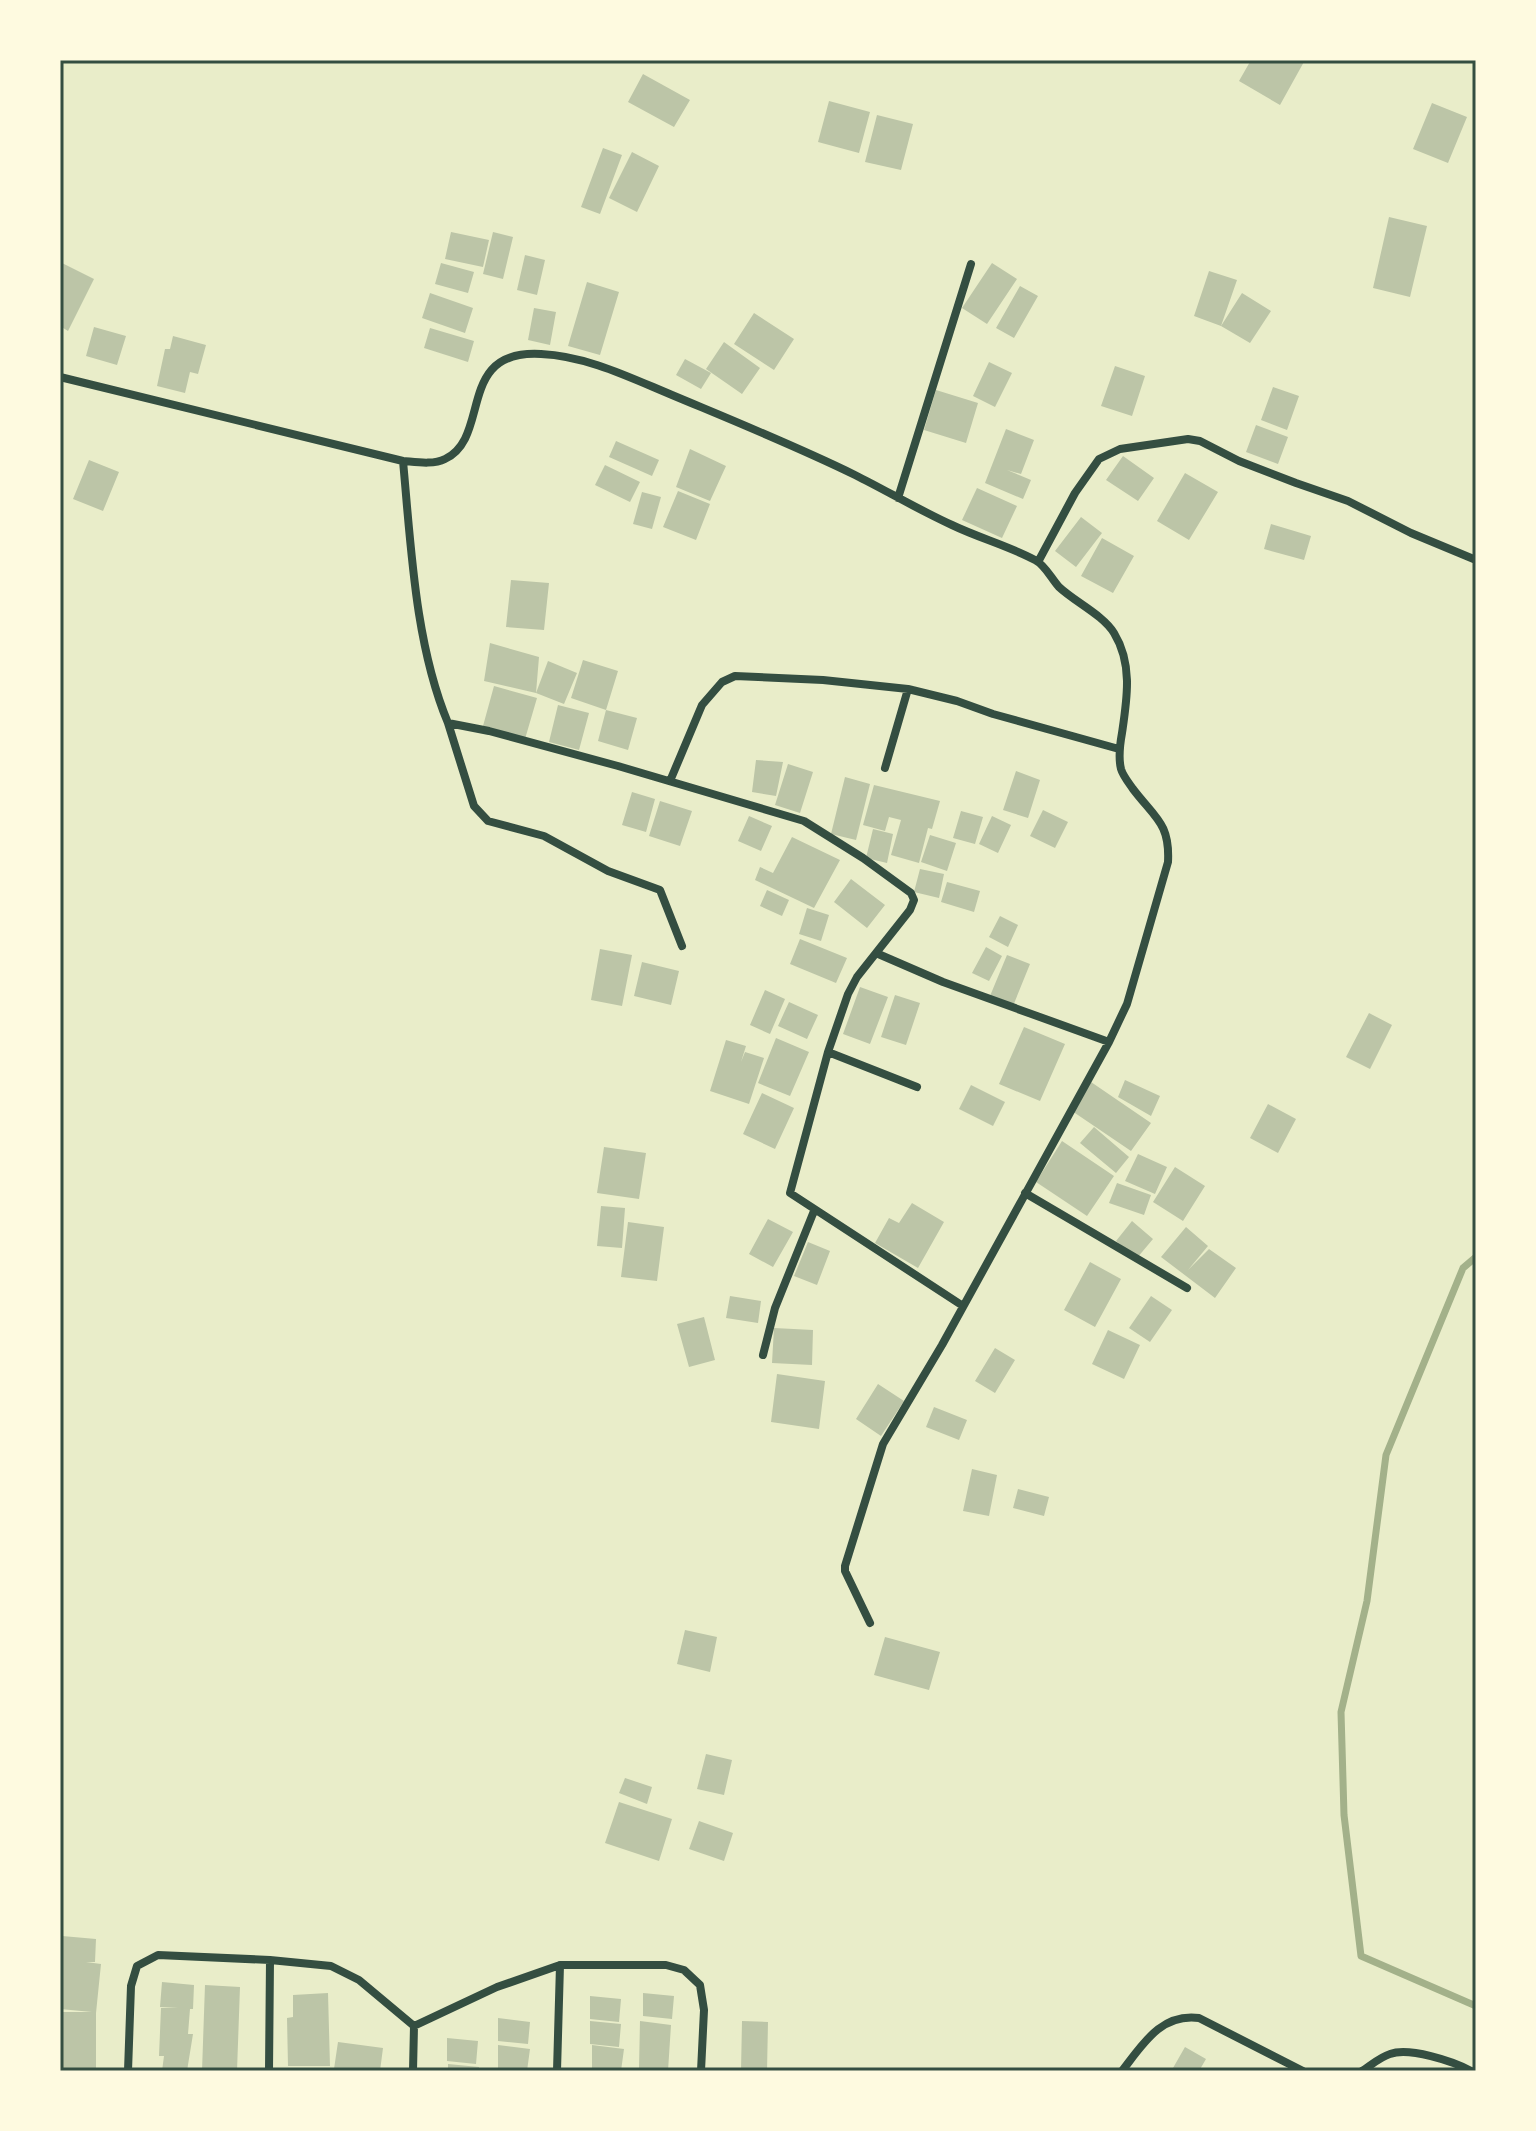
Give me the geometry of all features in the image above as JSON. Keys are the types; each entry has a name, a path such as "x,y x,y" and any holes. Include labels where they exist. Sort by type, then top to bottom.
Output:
{"street":[{"path":"898,498 971,264"},
{"path":"60,377 403,461 444,460 457,451 473,418 487,373 498,364 517,356 540,354 601,366 853,474 952,525 1038,562 1058,585 1103,620 1114,633 1128,680 1119,749 1120,768 1164,827 1168,862 1127,1004 1109,1042 883,1444 845,1571 870,1623"},
{"path":"1038,562 1075,493 1099,459 1120,449 1188,439 1200,441 1239,461 1348,501 1411,533 1476,560"},
{"path":"403,461 414,577 429,657 474,806 488,821 551,839 608,871 660,890 682,946"},
{"path":"670,781 702,705 722,682 735,676 809,679 908,689 1119,749"},
{"path":"885,768 908,689"},
{"path":"448,723 489,731 670,781 809,823 911,893 914,900 910,910 857,977 848,994 828,1052 790,1188 794,1198 963,1306"},
{"path":"876,953 943,982 1109,1042"},
{"path":"828,1052 917,1087"},
{"path":"1025,1193 1187,1288"},
{"path":"763,1355 775,1308 814,1211"},
{"path":"128,2071 131,1986 137,1966 158,1955 331,1966 359,1980 414,2026"},
{"path":"269,2071 270,1960"},
{"path":"414,2026 497,1987 560,1965 666,1965 684,1970 700,1985 704,2010 701,2071"},
{"path":"557,2071 560,1965"},
{"path":"1122,2071 1153,2032 1172,2019 1185,2016 1199,2018 1303,2071"},
{"path":"413,2071 414,2026"},
{"path":"1362,2071 1389,2054 1408,2051 1471,2071"}],"building":[{"path":"1251,60 1305,60 1280,105 1239,81"},
{"path":"643,74 690,100 674,127 628,102"},
{"path":"829,101 870,112 859,153 818,142"},
{"path":"1432,103 1467,117 1448,163 1413,149"},
{"path":"877,115 913,124 901,170 865,162"},
{"path":"603,148 622,155 600,214 581,207"},
{"path":"632,152 659,166 637,212 609,198"},
{"path":"1389,217 1427,226 1410,297 1373,288"},
{"path":"451,232 489,240 483,267 445,259"},
{"path":"493,232 513,237 503,279 483,274"},
{"path":"525,255 545,260 537,295 517,290"},
{"path":"60,262 94,279 68,331 60,326"},
{"path":"441,263 474,272 468,293 435,284"},
{"path":"992,263 1017,279 987,324 962,308"},
{"path":"1209,271 1237,280 1221,326 1194,316"},
{"path":"587,282 619,292 600,355 568,346"},
{"path":"1020,286 1038,296 1014,338 996,328"},
{"path":"430,293 473,308 465,333 422,318"},
{"path":"1242,293 1271,311 1250,343 1221,326"},
{"path":"534,308 556,312 550,345 528,340"},
{"path":"754,313 794,339 774,370 734,344"},
{"path":"94,327 126,336 117,365 86,356"},
{"path":"430,328 474,341 468,362 424,348"},
{"path":"173,336 206,345 198,374 190,372 185,393 157,386 165,349 170,349"},
{"path":"724,342 760,368 742,394 706,369"},
{"path":"685,359 711,373 701,389 676,375"},
{"path":"989,362 1012,373 995,407 973,396"},
{"path":"1115,366 1145,376 1132,416 1101,406"},
{"path":"1273,387 1299,396 1287,430 1261,420"},
{"path":"936,390 978,403 966,443 924,430"},
{"path":"1256,425 1288,437 1278,464 1246,452"},
{"path":"1006,429 1034,440 1021,474 1007,470 1031,480 1023,499 985,483"},
{"path":"616,441 659,460 652,476 609,457"},
{"path":"690,449 726,466 710,501 676,487"},
{"path":"1123,456 1154,478 1138,501 1106,480"},
{"path":"89,460 119,472 103,511 73,499"},
{"path":"605,465 640,482 630,502 595,485"},
{"path":"1185,473 1218,492 1189,540 1157,521"},
{"path":"977,488 1017,506 1002,538 962,520"},
{"path":"678,491 710,504 696,540 663,527"},
{"path":"642,492 661,497 652,529 633,524"},
{"path":"1081,517 1102,533 1076,567 1055,551"},
{"path":"1271,524 1311,536 1304,560 1264,549"},
{"path":"1102,538 1134,556 1113,593 1081,576"},
{"path":"511,580 549,583 544,630 506,627"},
{"path":"490,643 539,657 536,693 484,681"},
{"path":"583,660 618,671 606,710 571,698"},
{"path":"548,661 577,673 564,704 536,693"},
{"path":"494,686 537,698 525,739 483,726"},
{"path":"558,705 589,713 579,750 549,742"},
{"path":"606,710 637,718 628,750 598,741"},
{"path":"756,760 783,762 776,796 752,792"},
{"path":"788,764 813,772 800,813 775,805"},
{"path":"1016,771 1040,780 1028,818 1003,810"},
{"path":"845,777 870,784 856,840 831,834"},
{"path":"874,785 940,801 932,829 928,828 919,863 891,855 901,820 889,817 885,831 863,825"},
{"path":"632,792 655,799 646,832 622,825"},
{"path":"660,801 692,811 680,846 649,836"},
{"path":"1043,810 1068,822 1055,848 1030,836"},
{"path":"961,811 983,817 975,844 953,838"},
{"path":"749,816 772,826 761,851 738,841"},
{"path":"992,816 1011,825 998,853 979,844"},
{"path":"873,829 893,834 887,863 866,858"},
{"path":"930,835 956,843 947,871 921,862"},
{"path":"792,837 840,860 814,908 755,880 760,867 773,873"},
{"path":"920,869 944,874 939,898 914,892"},
{"path":"851,879 885,905 867,928 834,902"},
{"path":"947,882 980,891 974,912 941,902"},
{"path":"767,890 789,900 782,916 760,906"},
{"path":"807,908 829,915 821,941 799,934"},
{"path":"1000,916 1018,925 1008,947 989,937"},
{"path":"800,939 847,958 836,983 790,964"},
{"path":"986,947 1002,956 989,981 972,973"},
{"path":"600,949 632,955 622,1006 591,1000"},
{"path":"1007,955 1030,964 1013,1006 990,996"},
{"path":"642,962 679,971 671,1005 634,996"},
{"path":"860,987 888,997 870,1044 843,1034"},
{"path":"765,990 785,999 770,1034 750,1025"},
{"path":"895,995 920,1003 906,1045 881,1037"},
{"path":"789,1002 818,1015 807,1039 778,1026"},
{"path":"1369,1013 1392,1025 1370,1069 1346,1057"},
{"path":"1024,1027 1065,1044 1040,1101 999,1084"},
{"path":"776,1038 809,1052 790,1096 758,1083"},
{"path":"726,1040 746,1046 741,1062 745,1052 764,1058 749,1104 710,1091"},
{"path":"1125,1080 1160,1096 1151,1116 1118,1097"},
{"path":"1091,1082 1151,1123 1131,1151 1072,1111"},
{"path":"971,1085 1005,1102 993,1126 959,1109"},
{"path":"762,1093 794,1108 775,1149 743,1134"},
{"path":"1268,1104 1296,1119 1278,1153 1250,1138"},
{"path":"1094,1127 1129,1157 1116,1173 1080,1143"},
{"path":"1062,1141 1114,1176 1087,1216 1036,1182"},
{"path":"604,1147 646,1153 639,1199 597,1193"},
{"path":"1138,1154 1167,1167 1155,1194 1125,1181"},
{"path":"1175,1167 1205,1186 1183,1221 1153,1202"},
{"path":"1117,1183 1151,1195 1144,1215 1109,1203"},
{"path":"912,1203 944,1222 918,1268 875,1243 889,1218 899,1223"},
{"path":"601,1206 625,1208 622,1248 597,1246"},
{"path":"768,1219 793,1232 773,1267 749,1254"},
{"path":"1132,1221 1153,1239 1137,1258 1116,1241"},
{"path":"628,1222 664,1227 657,1281 621,1277"},
{"path":"1186,1227 1208,1246 1188,1270 1209,1249 1236,1268 1215,1298 1161,1257"},
{"path":"808,1242 830,1251 817,1285 794,1276"},
{"path":"1090,1262 1121,1279 1095,1327 1064,1310"},
{"path":"730,1296 761,1301 758,1323 726,1318"},
{"path":"1151,1296 1172,1310 1150,1342 1129,1328"},
{"path":"704,1317 715,1360 689,1367 677,1324"},
{"path":"774,1328 813,1330 812,1365 772,1363"},
{"path":"1108,1330 1140,1345 1124,1379 1092,1364"},
{"path":"995,1348 1015,1360 995,1393 975,1381"},
{"path":"777,1374 825,1381 819,1429 771,1422"},
{"path":"878,1384 904,1401 881,1436 856,1419"},
{"path":"934,1407 967,1420 959,1440 926,1427"},
{"path":"972,1469 997,1475 989,1516 963,1511"},
{"path":"1018,1489 1049,1497 1044,1516 1013,1508"},
{"path":"685,1630 717,1637 710,1672 677,1664"},
{"path":"885,1637 940,1652 929,1690 874,1675"},
{"path":"706,1754 732,1760 724,1795 697,1789"},
{"path":"625,1778 652,1787 647,1804 619,1793"},
{"path":"619,1802 672,1819 659,1861 605,1843"},
{"path":"699,1821 733,1833 724,1861 689,1849"},
{"path":"62,1936 96,1939 95,1962 86,1962 101,1964 96,2013 96,2071 60,2071 60,2012 92,2012 60,2009"},
{"path":"162,1982 194,1985 188,2034 193,2034 187,2071 162,2071 164,2056 159,2056 161,2008 178,2008 160,2007"},
{"path":"205,1985 240,1987 237,2071 202,2071"},
{"path":"328,1993 330,2066 288,2066 287,2018 293,2017 293,1995"},
{"path":"643,1993 674,1996 672,2019 643,2016"},
{"path":"590,1996 621,1999 619,2022 590,2019"},
{"path":"498,2018 530,2022 528,2044 498,2041"},
{"path":"590,2021 621,2024 619,2047 590,2044"},
{"path":"640,2021 671,2025 668,2071 639,2068"},
{"path":"742,2021 768,2022 767,2071 741,2071"},
{"path":"447,2038 478,2041 476,2064 447,2061"},
{"path":"338,2042 383,2048 380,2071 334,2069"},
{"path":"498,2045 530,2049 527,2071 498,2071"},
{"path":"592,2045 624,2049 621,2071 592,2069"},
{"path":"1185,2047 1206,2059 1199,2071 1178,2071 1173,2068"},
{"path":"448,2064 479,2067 479,2071 448,2071"}],"waterway":[{"path":"1476,1257 1463,1268 1386,1455 1367,1601 1341,1712 1344,1815 1361,1956 1476,2006"}]}
